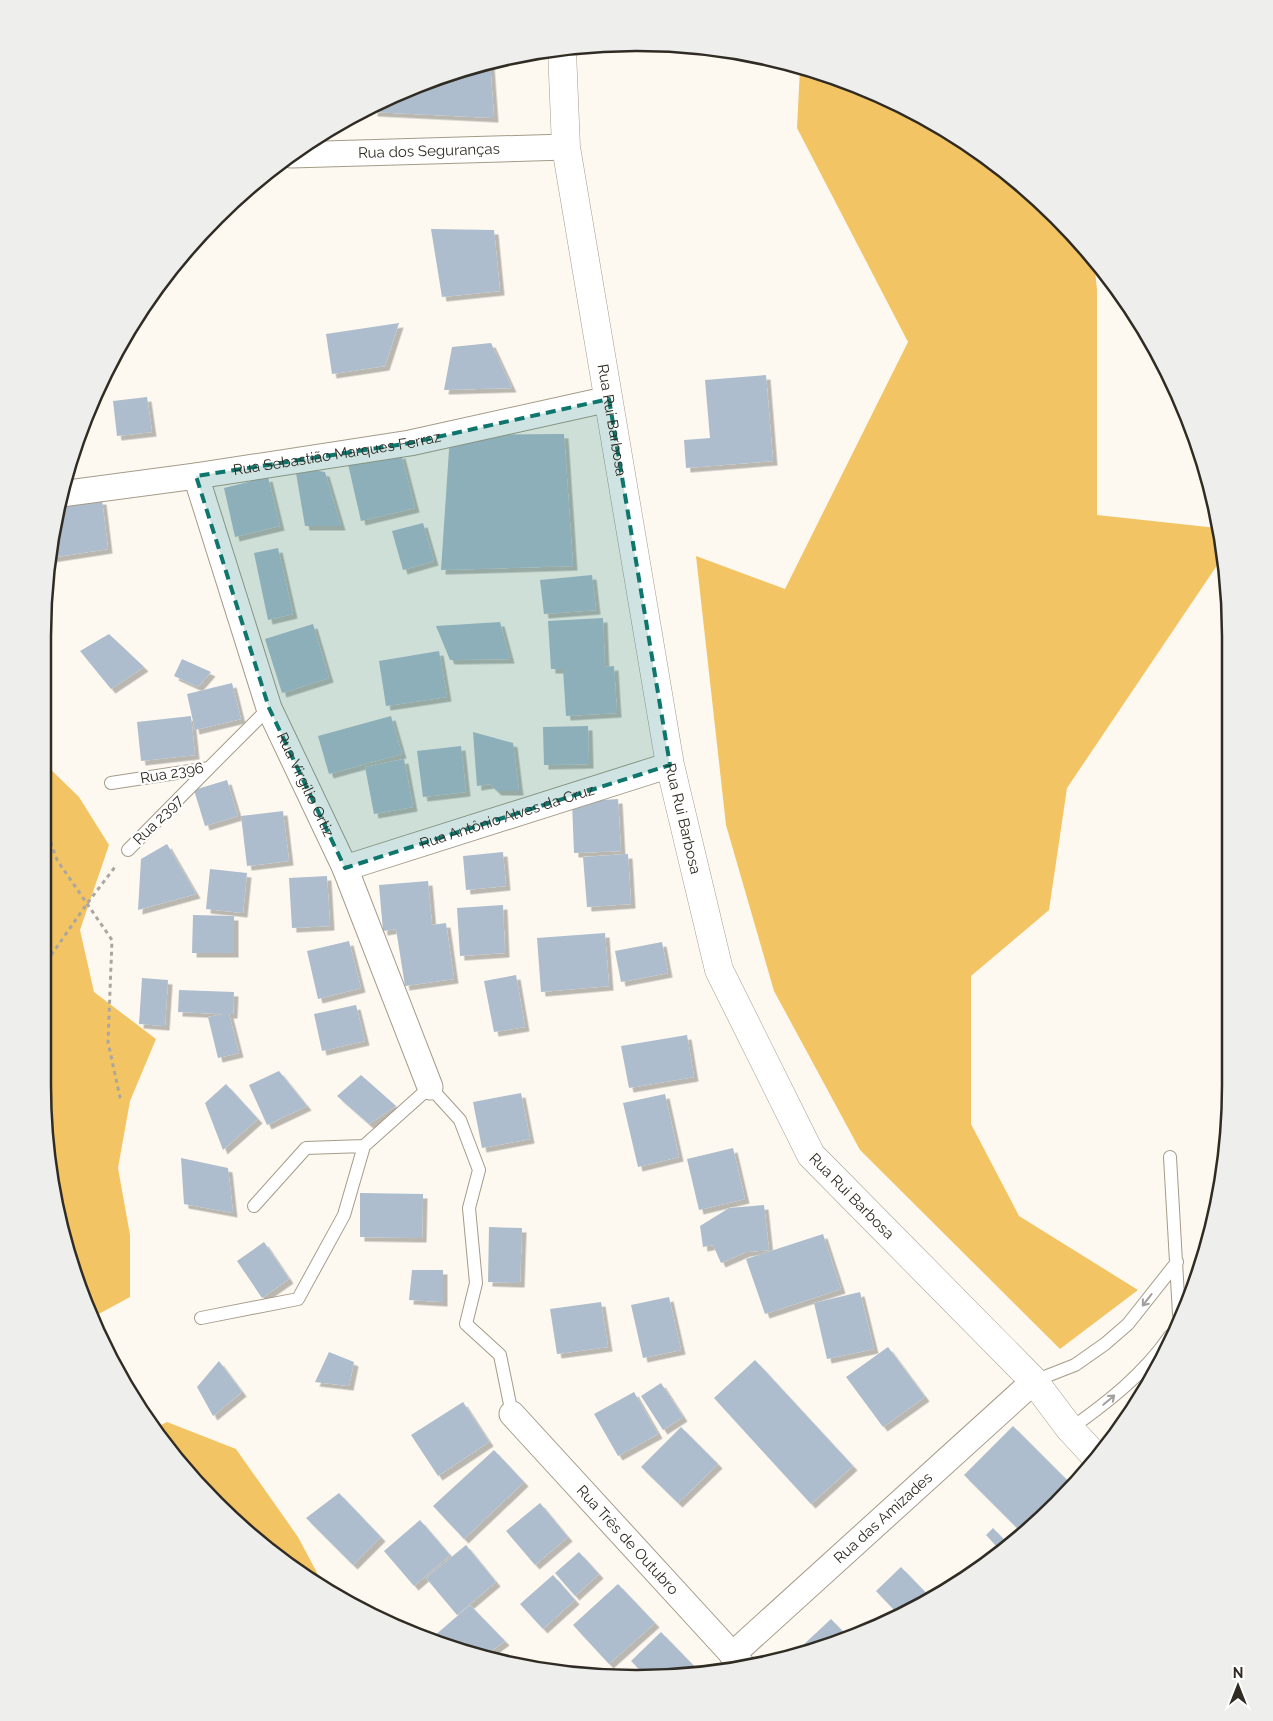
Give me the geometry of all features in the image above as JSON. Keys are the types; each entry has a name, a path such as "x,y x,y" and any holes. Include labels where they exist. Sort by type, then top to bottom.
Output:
{"main road":[{"name":"Rua Rui Barbosa","path":"562,56 566,147 670,765 719,970 811,1155 1034,1381 1070,1429 1092,1452"}],"street":[{"name":"Rua dos Seguranças","path":"305,155 566,147"},
{"name":"Rua Sebastião Marques Ferraz","path":"69,493 196,476 410,443 609,399"},
{"name":"Rua Virgílio Ortiz","path":"196,476 269,708 345,868 430,1087"},
{"name":"Rua Antônio Alves da Cruz","path":"345,868 670,765"},
{"name":"Rua das Amizades","path":"738,1660 1034,1381"},
{"name":"Rua Três de Outubro","path":"512,1414 738,1660"}],"lane":[{"name":"Rua 2396","path":"111,783 209,768 269,708"},
{"name":"Rua 2397","path":"128,850 209,768"},
{"path":"201,1318 298,1299 344,1215 364,1146 430,1087 460,1120 479,1170 469,1208 476,1283 466,1324 500,1355 512,1414"},
{"path":"254,1206 306,1148 364,1146"},
{"path":"1170,1157 1179,1304"},
{"path":"1034,1381 1074,1365 1117,1334 1128,1324 1177,1262"},
{"path":"1070,1429 1102,1407 1152,1360"}],"path":[{"path":"51,844 57,860 86,905 112,940 108,1042 121,1102"},
{"path":"51,954 128,850"}],"highlighted area":[{"path":"609,399 670,765 345,868 269,708 196,476 410,443"}],"shaded area":[{"path":"800,74 860,96 929,130 993,172 1022,196 1077,251 1095,273 1097,290 1097,515 1212,527 1217,565 1067,788 1049,910 971,976 971,1124 1019,1216 1138,1290 1060,1349 860,1150 774,991 726,825 696,556 785,589 908,342 797,128"},
{"path":"51,770 79,797 109,845 80,930 94,992 156,1039 130,1101 118,1168 130,1235 130,1297 99,1314 82,1273 71,1236 62,1199 56,1161 51,1084"},
{"path":"167,1422 236,1449 298,1537 318,1576 280,1549 251,1525 196,1470 161,1425"}],"building":[{"path":"491,70 494,118 378,112 448,82"},
{"path":"431,229 494,230 500,291 442,297"},
{"path":"399,323 385,366 332,374 326,334"},
{"path":"491,343 512,388 444,390 452,347"},
{"path":"766,375 773,461 686,468 684,440 710,438 705,380"},
{"path":"147,397 152,432 117,436 113,401"},
{"path":"564,434 573,566 441,570 450,435"},
{"path":"401,454 415,508 361,521 348,464"},
{"path":"295,467 325,472 341,526 305,526"},
{"path":"268,477 280,526 235,537 224,488"},
{"path":"102,500 108,549 56,557 67,502"},
{"path":"423,523 434,561 403,570 392,531"},
{"path":"278,548 293,614 268,620 254,553"},
{"path":"592,575 596,610 544,614 540,580"},
{"path":"603,618 605,667 614,666 617,713 566,716 563,669 551,669 548,621"},
{"path":"500,622 510,659 450,660 436,626"},
{"path":"313,624 329,678 282,693 265,639"},
{"path":"109,634 144,667 111,689 80,651"},
{"path":"439,651 447,697 386,706 379,661"},
{"path":"182,659 211,672 198,687 174,676"},
{"path":"232,683 241,719 195,730 187,694"},
{"path":"191,716 195,755 141,761 137,722"},
{"path":"391,716 402,754 329,774 318,736"},
{"path":"588,726 589,764 544,765 543,727"},
{"path":"473,732 513,743 519,791 497,791 490,784 477,786"},
{"path":"461,746 466,792 423,797 417,751"},
{"path":"404,759 413,807 374,814 365,767"},
{"path":"227,780 238,816 205,826 194,790"},
{"path":"618,799 621,851 574,853 572,802"},
{"path":"283,811 289,861 247,866 241,816"},
{"path":"167,844 196,894 138,910 141,859"},
{"path":"503,852 506,886 466,890 463,856"},
{"path":"628,854 631,904 587,907 583,857"},
{"path":"210,869 247,873 243,913 206,909"},
{"path":"327,876 330,926 292,928 289,878"},
{"path":"428,881 432,925 446,923 454,979 405,986 396,929 383,931 379,885"},
{"path":"503,905 505,953 460,956 457,908"},
{"path":"193,915 234,916 234,953 192,953"},
{"path":"605,933 609,986 541,992 537,938"},
{"path":"349,941 361,988 318,999 307,951"},
{"path":"662,942 668,973 621,982 615,951"},
{"path":"516,975 525,1027 494,1032 484,981"},
{"path":"142,978 168,980 165,1026 139,1024"},
{"path":"179,990 234,992 233,1014 229,1014 239,1053 218,1058 208,1017 223,1014 178,1012"},
{"path":"356,1005 365,1041 322,1051 314,1014"},
{"path":"687,1035 694,1077 629,1088 621,1046"},
{"path":"279,1071 307,1106 267,1125 249,1085"},
{"path":"361,1075 396,1106 369,1124 337,1096"},
{"path":"226,1084 258,1119 223,1150 205,1103"},
{"path":"521,1093 530,1139 482,1148 473,1102"},
{"path":"665,1094 679,1157 638,1167 623,1103"},
{"path":"733,1148 745,1199 699,1210 687,1159"},
{"path":"181,1158 228,1168 233,1213 184,1204"},
{"path":"360,1193 423,1194 422,1238 360,1237"},
{"path":"764,1205 769,1250 746,1252 721,1263 713,1245 703,1247 700,1226 729,1208"},
{"path":"489,1227 522,1228 520,1283 488,1282"},
{"path":"823,1234 841,1289 765,1314 746,1259"},
{"path":"264,1242 289,1279 262,1298 237,1261"},
{"path":"412,1270 443,1270 443,1302 409,1300"},
{"path":"860,1292 874,1349 827,1359 814,1303"},
{"path":"669,1297 681,1350 643,1358 631,1305"},
{"path":"601,1302 608,1347 557,1354 550,1309"},
{"path":"888,1347 925,1397 883,1427 846,1377"},
{"path":"329,1352 354,1362 349,1386 315,1382"},
{"path":"755,1360 853,1466 811,1504 714,1398"},
{"path":"219,1361 242,1392 213,1416 197,1387"},
{"path":"661,1383 683,1417 663,1430 641,1396"},
{"path":"634,1392 658,1434 618,1456 594,1414"},
{"path":"463,1402 489,1442 438,1476 411,1435"},
{"path":"1013,1426 1067,1480 1018,1529 964,1475"},
{"path":"681,1427 718,1464 678,1503 641,1467"},
{"path":"494,1450 524,1482 464,1539 433,1506"},
{"path":"339,1493 381,1537 353,1565 306,1518"},
{"path":"540,1503 568,1537 535,1565 506,1531"},
{"path":"420,1520 450,1555 414,1586 384,1551"},
{"path":"993,1528 1004,1540 996,1546 986,1535"},
{"path":"466,1545 496,1582 457,1615 426,1578"},
{"path":"579,1552 599,1574 575,1596 555,1573"},
{"path":"901,1567 926,1593 894,1610 876,1591"},
{"path":"553,1575 575,1600 543,1629 520,1604"},
{"path":"618,1584 655,1623 609,1664 573,1625"},
{"path":"470,1605 505,1641 491,1651 436,1634"},
{"path":"831,1619 843,1632 825,1639 802,1646"},
{"path":"661,1632 694,1666 640,1670 631,1661"}]}
